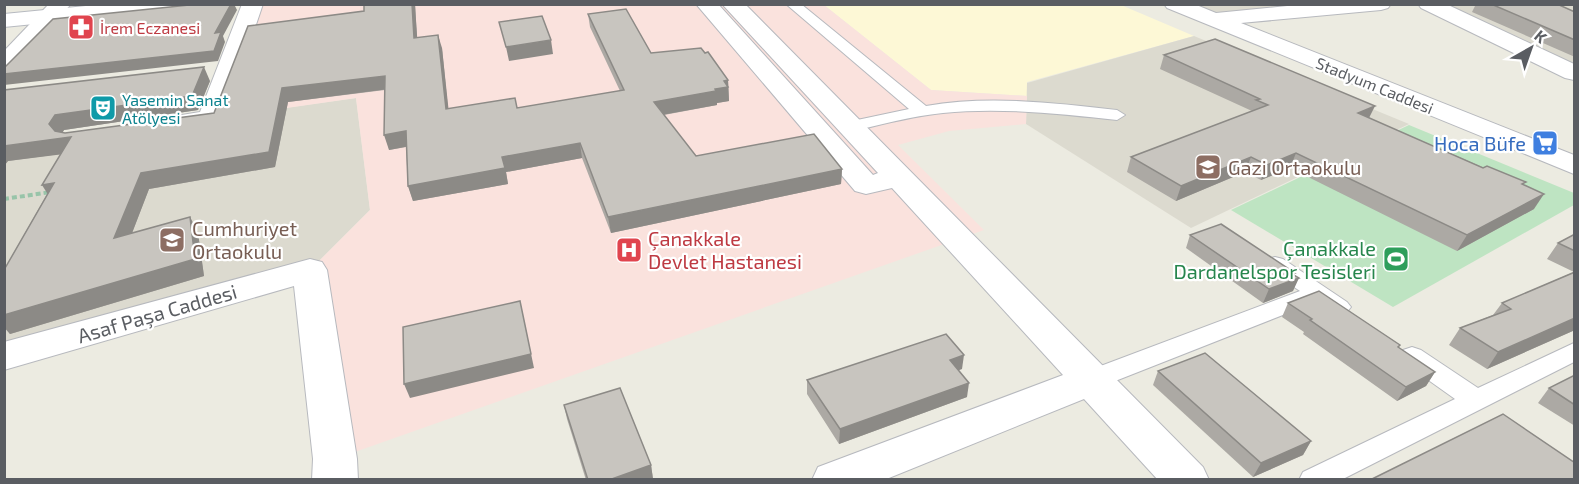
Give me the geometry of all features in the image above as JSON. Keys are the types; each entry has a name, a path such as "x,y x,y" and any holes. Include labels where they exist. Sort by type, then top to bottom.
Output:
{"street":[{"path":"4,10 175,4"},
{"path":"154,127 211,118 218,70 253,4"},
{"path":"706,4 866,185 899,178"},
{"path":"732,4 1187,480"},
{"name":"Stadyum Caddesi","path":"1174,4 1575,165"},
{"path":"1214,20 1381,4"},
{"path":"1428,4 1575,73"},
{"path":"4,21 56,8"},
{"path":"4,65 56,8"},
{"name":"Asaf Paşa Caddesi","path":"4,357 310,270 335,480"},
{"path":"834,480 1091,380"}],"lane":[{"path":"792,4 922,111"},
{"path":"849,127 922,111 973,106 1117,115"},
{"path":"1262,254 1357,319"},
{"path":"1091,380 1318,292"},
{"path":"1397,346 1476,400"},
{"path":"1313,480 1575,352"}],"path":[{"path":"4,199 57,191"}],"shaded area":[{"name":"Çanakkale Devlet Hastanesi","path":"253,4 824,5 931,90 1027,96 1026,124 949,131 898,145 984,230 335,459 310,270 370,210 356,98 211,119"},
{"path":"1460,4 1574,5 1574,67 1441,6"},
{"path":"824,5 1121,5 1194,36 1027,82 1027,96 931,90"},
{"path":"1195,5 1346,5 1225,16"},
{"name":"Gazi Ortaokulu","path":"1194,36 1409,124 1191,228 1026,124 1027,83"},
{"name":"Cumhuriyet Ortaokulu","path":"356,98 370,210 310,270 5,356 4,147"}],"green space":[{"name":"Çanakkale Dardanelspor Tesisleri","path":"1409,125 1574,193 1574,205 1393,307 1231,210"}],"building":[{"path":"199,4 231,4 215,33 221,32 214,51 4,74 4,68 53,19"},
{"path":"364,4 412,4 414,38 438,35 446,109 515,98 517,108 624,90 588,14 626,9 651,53 701,48 705,53 708,52 728,80 724,81 728,87 715,89 716,91 654,102 696,156 814,134 842,169 608,217 580,143 502,157 505,168 408,186 406,131 384,135 385,76 282,88 269,152 141,173 114,238 190,217 195,259 4,315 4,270 54,183 42,185 71,137 4,146 4,90 204,67 192,96 55,115 49,124 55,131 65,133 214,113 248,26 364,11"},
{"path":"1491,4 1557,4 1575,12 1575,40"},
{"path":"542,16 551,40 506,47 499,22"},
{"path":"1215,39 1375,106 1358,113 1483,168 1487,166 1526,182 1522,184 1544,194 1467,235 1296,153 1267,165 1251,157 1181,186 1131,157 1268,105 1256,100 1260,99 1164,55"},
{"path":"1221,224 1295,273 1292,274 1299,278 1269,289 1190,235"},
{"path":"1575,234 1575,251 1558,243"},
{"path":"1575,272 1575,318 1498,352 1460,328 1511,309 1502,303"},
{"path":"1319,291 1400,345 1398,347 1435,372 1406,387 1288,303"},
{"path":"520,301 531,354 404,384 403,327"},
{"path":"946,334 964,355 950,360 969,383 840,429 807,380"},
{"path":"1205,353 1311,441 1261,463 1158,371"},
{"path":"1575,375 1575,405 1549,388"},
{"path":"620,388 651,465 609,480 588,480 564,405"},
{"path":"1503,414 1575,463 1575,480 1370,480"}],"place":[{"name":"İrem Eczanesi","path":"81,27"},
{"name":"Yasemin Sanat Atölyesi","path":"103,108"},
{"name":"Hoca Büfe","path":"1545,143"},
{"name":"Gazi Ortaokulu","path":"1208,167"},
{"name":"Cumhuriyet Ortaokulu","path":"172,240"},
{"name":"Çanakkale Devlet Hastanesi","path":"629,250"},
{"name":"Çanakkale Dardanelspor Tesisleri","path":"1396,259"}]}
